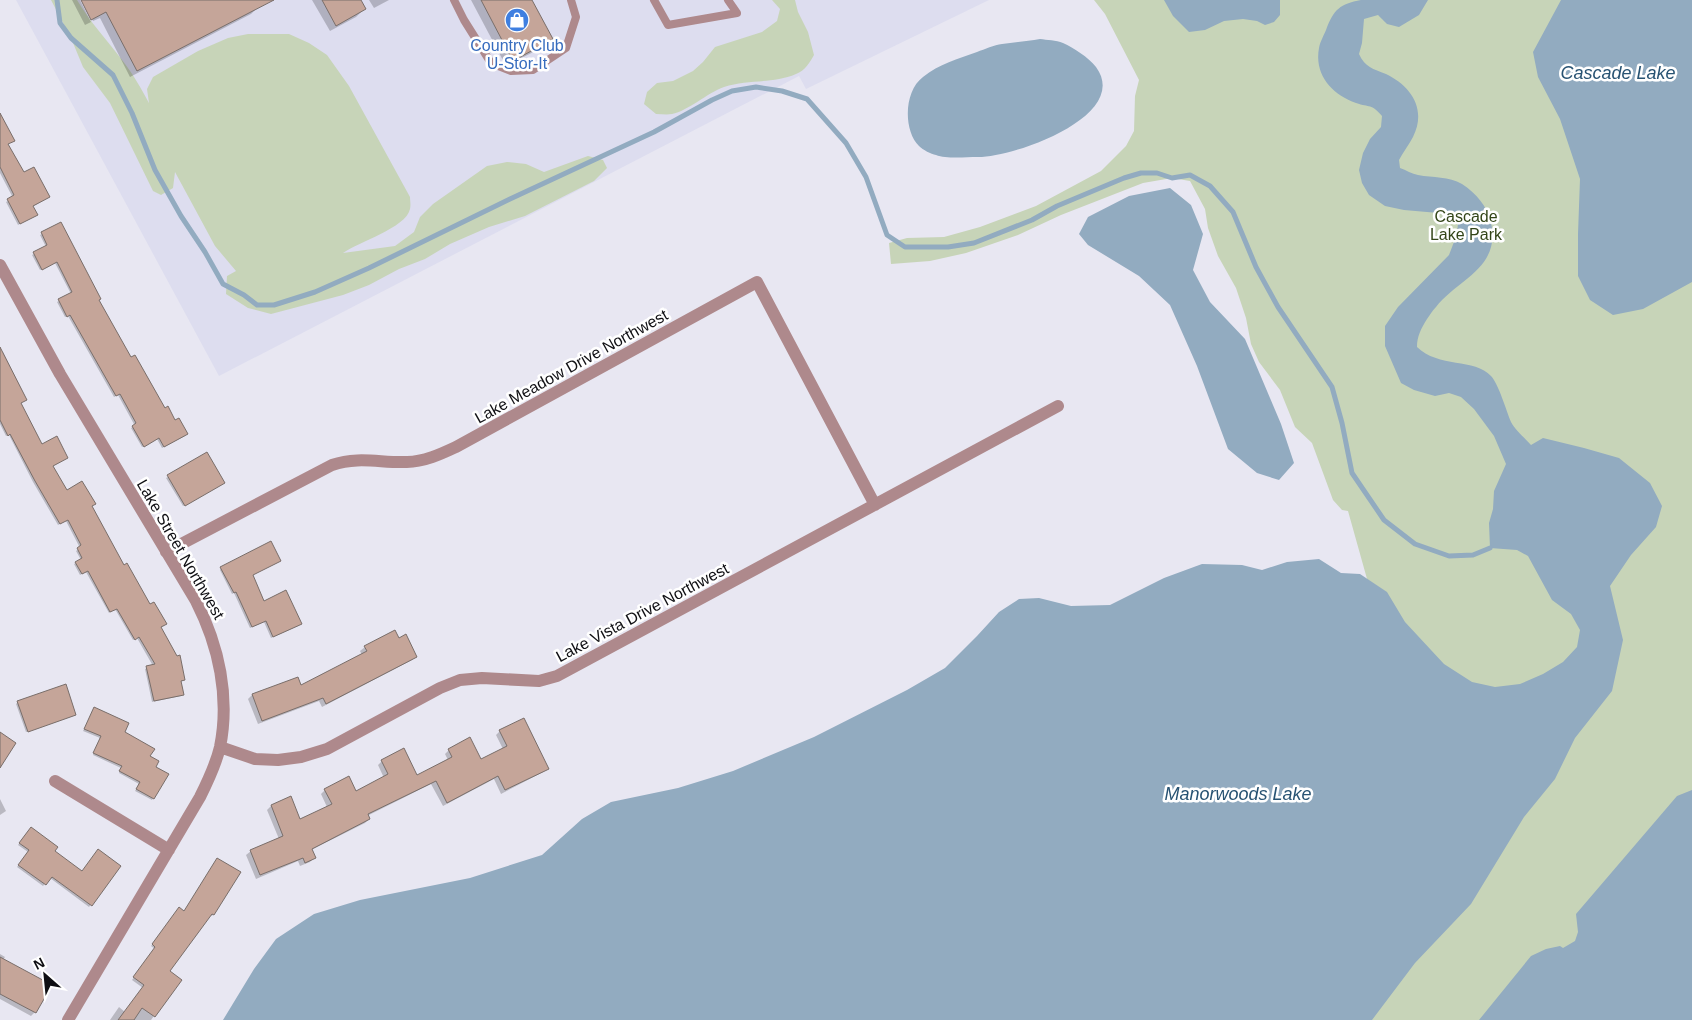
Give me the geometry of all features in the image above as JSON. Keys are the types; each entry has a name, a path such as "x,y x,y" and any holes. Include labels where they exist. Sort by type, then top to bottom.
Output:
{"street":[{"name":"Lake Street Northwest","path":"0,266 60,374 196,601 215,646 220,667 223,696 220,747 200,797 68,1020"},
{"name":"Lake Meadow Drive Northwest","path":"166,552 332,465 360,460 410,462 434,456 456,447 757,282 875,505"},
{"name":"Lake Vista Drive Northwest","path":"220,747 255,759 302,758 327,749 440,688 460,680 482,678 539,681 557,676 1058,406"},
{"path":"55,781 169,850"}],"lane":[{"path":"454,0 464,20 491,63 511,71 533,70 566,48 576,17 570,0"},
{"path":"654,0 668,25 736,13 728,0"}],"shaded area":[{"path":"16,0 989,0 806,89 799,76 219,376"}],"green space":[{"path":"51,0 77,0 130,71 149,103 147,89 153,77 198,51 228,38 248,34 289,34 309,43 327,55 349,86 410,197 410,209 407,216 400,222 343,253 395,246 414,232 420,217 433,204 487,166 507,162 526,164 544,172 588,156 603,160 607,168 594,181 525,216 489,227 450,244 425,259 399,269 369,285 343,295 271,314 248,308 226,294 227,276 236,271 215,246 175,172 173,188 161,195 153,191 110,103 83,67 71,38"},
{"path":"772,0 795,0 798,12 808,32 814,55 802,71 778,79 724,87 672,114 656,114 644,104 647,92 657,83 673,81 693,71 715,47 762,32 777,21 780,9"},
{"name":"Cascade Lake Park","path":"1094,0 1692,0 1692,1020 1188,1020 1453,886 1348,511 1342,510 1333,500 1312,443 1295,427 1280,390 1259,362 1251,344 1246,318 1236,288 1218,256 1208,228 1205,209 1190,181 1172,178 1143,183 1061,215 1018,235 966,253 930,261 891,264 889,243 907,238 944,237 980,227 1036,206 1101,171 1126,146 1134,131 1135,96 1139,80 1105,14"}],"water":[{"path":"1164,0 1280,0 1280,15 1274,22 1265,25 1257,21 1243,19 1224,21 1205,30 1189,32 1173,16"},
{"name":"Manorwoods Lake","path":"1361,0 1428,0 1419,15 1399,27 1387,24 1378,15 1364,19 1359,54 1370,67 1386,74 1403,85 1414,100 1417,108 1417,127 1399,160 1400,168 1424,176 1446,178 1462,184 1481,201 1491,223 1492,238 1490,251 1484,262 1433,310 1420,333 1417,347 1435,358 1476,367 1484,370 1491,376 1500,391 1511,422 1531,445 1543,438 1619,458 1650,483 1662,506 1656,527 1631,555 1610,586 1623,640 1612,691 1575,738 1555,779 1524,817 1471,904 1415,963 1372,1020 223,1020 254,969 276,939 314,914 360,900 470,878 542,855 582,819 611,802 678,788 733,771 814,737 907,690 945,668 999,612 1019,599 1039,598 1071,606 1110,605 1164,578 1202,564 1242,565 1262,570 1287,562 1319,559 1341,573 1360,574 1387,592 1405,622 1444,664 1472,682 1495,687 1520,684 1543,674 1563,662 1577,647 1580,630 1571,614 1552,600 1528,556 1517,550 1490,548 1489,523 1493,509 1494,491 1506,464 1494,436 1474,409 1461,397 1449,393 1435,396 1414,390 1401,383 1385,346 1385,326 1398,307 1449,255 1457,234 1458,223 1450,214 1404,210 1385,206 1369,195 1362,183 1359,170 1363,153 1370,139 1381,127 1382,116 1373,107 1356,103 1332,89 1322,75 1318,58 1320,43 1335,12 1348,3"},
{"name":"Cascade Lake","path":"1561,0 1692,0 1692,282 1643,309 1613,315 1590,300 1578,276 1580,179 1560,119 1538,77 1533,52"},
{"path":"1040,39 1057,41 1067,45 1085,56 1096,67 1103,85 1098,102 1083,117 1063,131 1040,142 994,155 945,157 929,153 919,146 910,130 908,111 912,91 923,77 942,65 993,46"},
{"path":"1170,188 1191,205 1203,234 1193,270 1210,302 1245,339 1281,424 1294,463 1279,480 1257,473 1228,449 1197,366 1170,305 1139,276 1088,245 1079,234 1088,217 1129,196"},
{"path":"1692,790 1692,1020 1479,1020 1531,956 1546,949 1560,946 1563,948 1575,941 1578,932 1576,914 1677,796"}],"building":[{"path":"81,0 274,0 137,71 106,12 91,20"},
{"path":"322,0 361,0 366,9 336,26"},
{"name":"Country Club U-Stor-It","path":"481,0 532,0 553,39 513,61"},
{"path":"0,113 15,141 8,144 24,172 34,167 50,197 33,206 38,215 20,224 7,199 14,195 0,167"},
{"path":"61,222 101,299 99,300 131,357 135,355 165,408 168,406 175,420 179,418 188,434 164,447 159,438 144,447 132,426 136,423 120,394 116,396 70,315 67,317 58,299 72,292 57,262 42,270 33,252 47,245 41,232"},
{"path":"0,347 27,400 21,403 42,444 57,436 68,458 53,466 67,490 82,481 96,504 92,506 124,565 127,563 150,604 154,602 167,624 161,627 177,656 180,655 185,680 181,681 184,695 154,701 146,666 155,664 139,637 135,640 117,609 110,612 88,571 82,574 75,562 82,558 77,548 81,545 68,520 60,524 10,434 8,436 0,420"},
{"path":"207,452 225,483 185,506 167,475"},
{"path":"271,541 281,561 253,575 264,601 286,590 302,624 273,637 266,621 252,627 236,592 234,593 220,567"},
{"path":"395,630 399,638 406,634 417,657 326,704 323,698 262,721 252,694 298,677 301,685 367,651 364,646"},
{"path":"66,684 76,715 28,732 17,701"},
{"path":"94,707 129,723 125,732 155,749 150,756 159,761 156,767 169,774 154,799 136,789 140,782 119,771 122,766 93,753 101,736 84,729"},
{"path":"524,718 549,769 505,790 498,776 447,803 436,781 368,814 370,819 312,849 316,858 305,863 303,858 260,875 250,850 283,836 271,805 291,796 300,819 332,804 324,789 349,776 356,791 388,774 381,760 404,748 417,775 452,757 448,749 470,737 481,759 507,746 499,730"},
{"path":"0,732 16,743 0,768"},
{"path":"31,827 58,847 55,851 82,871 98,849 121,866 92,906 52,877 46,885 18,865 29,850 19,843"},
{"path":"217,858 241,872 214,915 212,914 170,971 182,980 155,1017 142,1008 134,1020 118,1020 144,985 133,977 155,947 152,944 179,907 184,911"},
{"path":"0,957 52,985 36,1013 0,994"}],"waterway":[{"path":"57,0 60,23 71,38 113,75 132,113 155,170 223,284 244,295 257,305 274,305 315,292 654,132 712,100 732,91 756,87 782,91 807,99 846,143 866,177 887,235 905,247 948,247 974,243 1032,220 1057,206 1124,178 1141,173 1157,173 1172,178 1190,175 1210,186 1233,212 1256,267 1278,307 1332,387 1342,423 1352,473 1384,520 1415,544 1449,556 1473,555 1490,548"}],"place":[{"name":"Country Club U-Stor-It","path":"517,20"}]}
